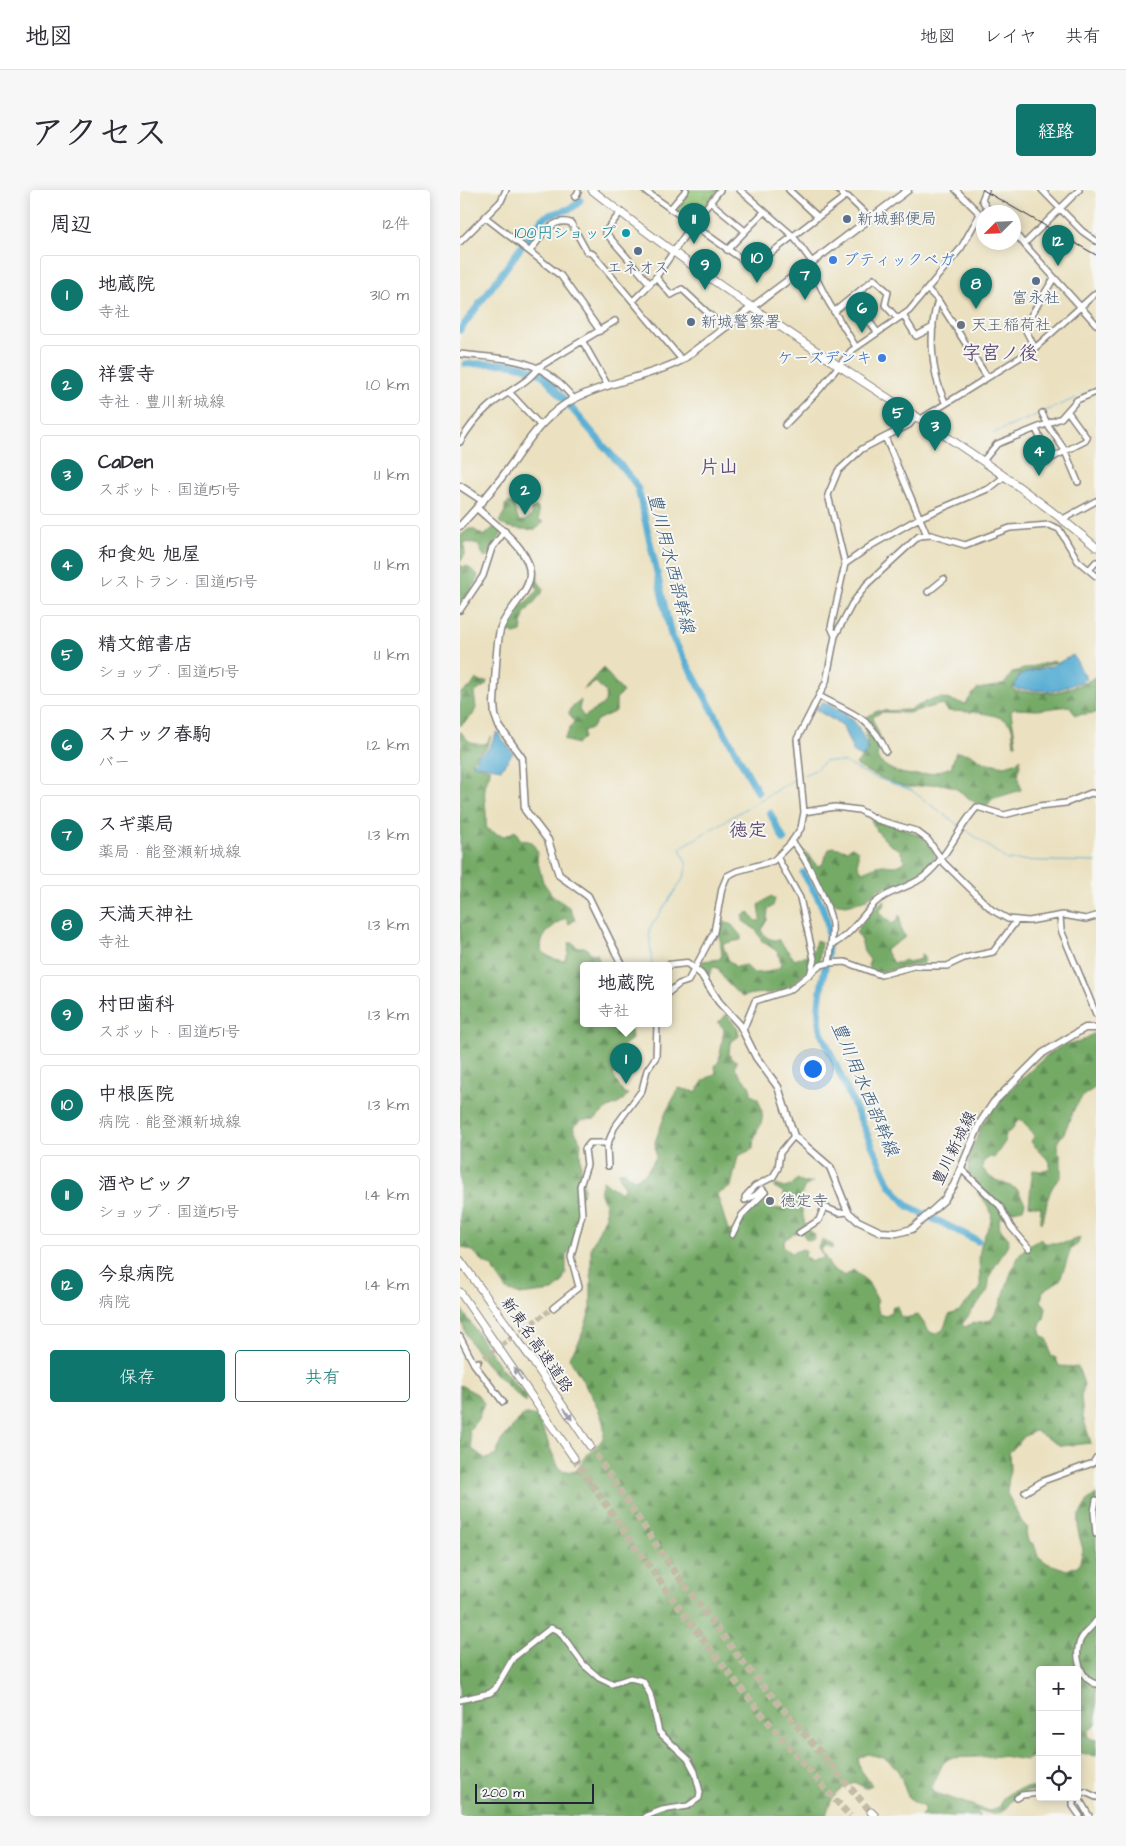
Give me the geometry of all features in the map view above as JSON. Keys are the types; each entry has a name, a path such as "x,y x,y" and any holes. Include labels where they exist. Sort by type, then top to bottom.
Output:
{"highway":[{"path":"592,190 620,213 752,307 1006,476 1063,519 1096,547"},
{"name":"新東名高速道路","path":"460,1260 530,1357 590,1446"},
{"name":"新東名高速道路","path":"460,1292 574,1458"}],"main road":[{"path":"460,526 483,501 540,425 564,405 608,386 650,374 682,360 908,190"},
{"path":"460,486 483,501"},
{"path":"477,508 505,531 527,563 530,577 526,589 501,628 494,715 499,726 522,758 524,810 548,840 559,875 588,896 621,962"},
{"path":"672,964 684,962 696,969 743,1030 756,1057 778,1087 794,1136 830,1167 848,1212"},
{"name":"豊川新城線","path":"848,1212 858,1222 874,1230 892,1233 912,1229 949,1192 961,1170 980,1123 994,1102 1043,1053 1085,1028 1096,1028"}],"street":[{"path":"460,242 501,201 506,190"},
{"path":"644,190 727,250 754,266 844,196"},
{"path":"670,210 686,190"},
{"path":"633,301 656,277 692,225 720,190"},
{"path":"740,190 793,236 810,263 834,312 856,347"},
{"path":"788,190 818,217"},
{"path":"838,190 870,218"},
{"path":"956,190 976,210"},
{"path":"985,205 982,200 986,190"},
{"path":"1042,190 1096,241"},
{"path":"1024,244 1079,190"},
{"path":"710,202 745,231"},
{"path":"727,250 764,212"},
{"path":"620,213 605,232 650,284"},
{"path":"485,216 561,276 600,331"},
{"path":"785,425 856,347 903,315 961,248 976,221"},
{"path":"528,250 543,232 562,222 569,222 587,252 593,254 682,360"},
{"path":"1021,240 1096,324"},
{"path":"656,277 671,294 682,289 724,328"},
{"path":"834,312 874,278 888,292 885,305 897,318"},
{"path":"1035,348 1024,327 1054,278"},
{"path":"927,289 938,300 987,377"},
{"path":"835,636 831,627 845,564 828,495 838,471 862,449 909,425 1035,348 1096,293"},
{"path":"938,300 933,327 935,378 945,402"},
{"path":"862,311 878,332"},
{"path":"903,315 916,336 933,327"},
{"path":"460,442 486,409 535,375 539,368 615,321"},
{"path":"583,342 608,386"},
{"path":"460,354 518,360 539,368 573,400"},
{"path":"509,392 540,425"},
{"path":"983,461 997,444 1062,418 1077,400 1096,392"},
{"path":"1036,428 1050,458 1065,451 1087,438 1068,412"},
{"path":"1042,413 1065,451 1078,482"},
{"path":"885,437 921,517 927,535"},
{"path":"845,564 872,545 921,517 990,488 1006,476"},
{"path":"1063,519 1096,501"},
{"path":"672,990 678,984 688,981 696,969 714,932 722,888 728,876 737,871 767,864 777,857 792,840 803,823 804,812 797,739 828,675 835,636 852,604 867,584 914,539 927,535 965,546 1010,528 1049,525 1059,529 1078,561 1096,576"},
{"path":"460,609 483,576 492,548 505,531"},
{"path":"1089,570 1096,562"},
{"path":"928,592 944,579"},
{"path":"819,696 854,713 876,734 886,751"},
{"path":"831,946 865,917 876,903 920,879 941,859 977,807 1004,815 1034,807 1066,803 1096,794"},
{"path":"804,812 835,807 859,810 878,820 894,823 921,834 935,847 941,859 992,910 1008,918 1029,921 1060,916 1086,918 1096,916"},
{"path":"792,840 829,913 832,924 831,946 826,964"},
{"path":"777,857 785,867 801,904 814,959 810,975"},
{"path":"1060,916 1061,930 1096,1014"},
{"path":"743,1030 755,1002 790,990 826,964 845,962 881,975 914,966 947,966 964,958 993,952 1017,920"},
{"path":"608,1166 608,1143 614,1128 642,1090 647,1070 654,1061 656,1027"},
{"path":"732,1234 742,1216 765,1192 762,1189 751,1198 746,1200 745,1197 754,1186 773,1177 778,1168 780,1153 794,1136"},
{"path":"554,1308 579,1288 571,1257 582,1214 580,1186 586,1165 585,1149 590,1143 608,1143"},
{"path":"961,1170 1000,1206 1011,1227 1029,1248"},
{"path":"799,1233 819,1220 824,1207 839,1213 848,1212"},
{"path":"460,1337 503,1402"},
{"path":"1025,1492 1043,1481 1093,1463 1096,1458"},
{"path":"1096,1500 1094,1512 1096,1534"},
{"path":"1096,1621 1083,1635 1078,1653 1082,1673 1096,1684"},
{"path":"460,1700 490,1693 495,1689 513,1658 551,1628 559,1631 584,1665 600,1678 612,1684 630,1678 643,1681 650,1694 660,1732 688,1758 700,1792 699,1798 688,1806 662,1810 646,1816"},
{"path":"1081,1794 1085,1792 1096,1797"},
{"path":"1017,1798 1022,1795 1036,1793"},
{"path":"1073,1801 1072,1806 1080,1816"},
{"path":"1080,1801 1089,1816"}],"green space":[{"path":"688,190 718,190 692,221 674,209"},
{"path":"509,502 513,504 519,521 525,521 532,515 531,510 535,506 538,508 539,520 544,522 536,529 516,528 502,524 499,522 505,511 505,505"},
{"path":"495,526 503,532 486,558 477,544 464,543 465,555 460,562 460,536 469,529 473,529 484,536"},
{"path":"460,564 462,567 467,566 478,575 476,583 460,605"},
{"path":"534,573 538,573 538,581 543,588 542,593 524,614 521,632 514,634 508,631 515,612 539,590 533,582"},
{"path":"1053,661 1056,662 1019,675 1013,688 1016,691 1055,693 1087,682 1096,676 1096,713 1075,715 1070,706 1037,710 1014,709 1011,712 1016,744 1014,744 1012,728 1002,718 973,712 948,711 942,704 908,713 883,712 874,716 873,720 882,741 865,718 877,711 909,710 932,699 942,698 965,704 977,689 997,686 1005,683 1013,672"},
{"path":"603,668 623,692 616,699 616,711 597,720 591,729 584,730 583,738 577,744 564,740 574,721 569,714 570,709 581,700 579,710 584,717 605,703 606,693 596,682 583,690"},
{"path":"476,679 481,682 487,681 486,685 474,693 476,708 473,715 460,726 460,693 471,687"},
{"path":"865,727 876,738 881,748 877,755 878,760 895,771 904,774 931,773 951,767 956,752 971,754 983,762 1005,766 1015,763 1021,758 1018,774 1021,790 992,799 986,807 975,803 957,789 946,785 936,784 908,787 889,781 864,770 856,764 868,751"},
{"path":"460,731 474,744 487,743 491,736 486,749 480,752 472,761 473,764 489,769 490,773 485,793 487,829 505,836 515,830 520,839 532,842 538,853 537,859 543,882 553,896 570,908 575,920 569,924 566,918 555,924 542,940 541,946 543,951 550,957 564,961 568,954 569,943 573,943 577,947 585,947 592,954 597,954 600,962 580,962 580,1027 607,1027 614,1029 615,1027 630,1027 632,1039 622,1047 622,1065 616,1069 613,1075 623,1093 628,1094 620,1103 608,1108 595,1119 582,1120 573,1127 581,1143 584,1190 580,1197 574,1245 566,1256 566,1272 561,1284 553,1291 520,1295 507,1290 491,1266 484,1263 474,1252 460,1246 460,747 462,745"},
{"path":"874,819 920,837 933,849 935,858 930,861 930,867 903,883 879,889 864,901 846,905 832,903 826,899 800,849 808,854 817,866 822,865 829,849 833,847 847,850 852,847 858,851 858,865 862,872 882,865 900,865 905,860 899,849 890,845 877,831 871,820"},
{"path":"771,896 775,899 773,906 768,909 767,920 761,930 764,935 773,940 779,940 795,960 809,954 814,949 816,940 821,942 819,961 793,984 783,990 742,997 727,983 718,968 713,967 709,975 705,974 700,967 703,961 720,959 722,955 720,916 726,923 731,924 741,936 741,940 726,943 723,946 729,961 736,967 745,965 754,973 768,972 779,968 781,964 778,952 762,941 756,930 743,921 743,916 749,912 756,921 761,920 759,905"},
{"path":"884,900 885,903 879,912 892,924 898,920 899,915 901,931 906,937 885,950 893,963 921,959 921,954 923,954 925,961 923,964 879,972 872,972 868,966 870,960 864,952 861,939 856,932 869,914"},
{"path":"726,1014 737,1027 739,1036 730,1043 729,1054 733,1060 737,1061 736,1070 749,1086 751,1094 758,1099 762,1116 762,1121 755,1135 753,1149 738,1156 731,1187 717,1194 728,1230 734,1232 744,1214 759,1201 762,1201 768,1208 782,1209 785,1202 783,1192 774,1187 776,1185 785,1188 792,1185 797,1179 803,1183 813,1182 804,1188 801,1201 805,1225 815,1235 814,1239 807,1240 798,1231 784,1240 783,1246 791,1253 803,1249 806,1251 805,1256 811,1261 824,1258 818,1247 822,1240 833,1245 832,1249 825,1245 821,1250 831,1268 845,1276 853,1270 868,1282 878,1301 876,1305 880,1314 885,1316 890,1313 893,1306 897,1306 900,1316 905,1318 918,1315 930,1332 935,1334 943,1330 949,1315 959,1311 980,1289 980,1251 991,1215 990,1209 978,1194 978,1189 968,1173 969,1156 982,1125 998,1101 1046,1056 1063,1045 1080,1042 1096,1032 1096,1087 1084,1095 1075,1107 1064,1133 1058,1141 1057,1149 1061,1156 1061,1177 1050,1193 1042,1223 1040,1221 1041,1207 1029,1205 1032,1175 1033,1170 1041,1171 1050,1168 1050,1162 1031,1142 1034,1136 1023,1121 1018,1119 1011,1131 1006,1133 1005,1142 994,1158 990,1157 983,1162 982,1168 991,1178 1017,1189 1025,1203 1023,1209 1007,1212 999,1219 1000,1229 1009,1239 1008,1244 990,1276 987,1292 962,1324 965,1327 973,1323 991,1320 1002,1299 1015,1263 1029,1245 1040,1239 1045,1243 1064,1243 1080,1238 1078,1244 1071,1249 1060,1280 1043,1291 1041,1301 1046,1307 1044,1319 1040,1325 1042,1336 1048,1340 1051,1356 1056,1358 1059,1366 1078,1367 1084,1384 1081,1396 1083,1417 1091,1443 1061,1446 1035,1431 1025,1436 1009,1453 1010,1469 1007,1493 1022,1522 1028,1528 1026,1533 1028,1541 1034,1544 1038,1556 1047,1563 1067,1570 1079,1565 1083,1550 1078,1531 1079,1516 1088,1500 1096,1494 1096,1662 1094,1674 1096,1678 1096,1725 1088,1731 1089,1738 1096,1740 1096,1756 1081,1753 1081,1666 1036,1666 1036,1757 1033,1756 1026,1760 1002,1756 950,1758 943,1763 932,1787 933,1792 989,1811 998,1808 1009,1793 1021,1789 1036,1788 1036,1791 1030,1791 1016,1797 1000,1813 978,1811 980,1816 920,1816 924,1812 924,1807 910,1799 899,1772 894,1766 885,1759 868,1754 858,1759 861,1770 872,1785 865,1788 854,1782 843,1788 832,1799 826,1816 460,1816 460,1385 477,1394 484,1403 478,1419 469,1430 472,1449 486,1459 496,1455 501,1441 523,1415 534,1415 538,1420 561,1470 573,1472 580,1466 588,1452 601,1441 604,1435 604,1427 597,1407 569,1358 580,1340 591,1308 591,1247 606,1216 605,1204 600,1192 603,1181 621,1193 625,1186 620,1180 619,1172 625,1171 627,1175 635,1179 646,1173 656,1157 655,1142 666,1112 679,1088 696,1092 704,1080 716,1073 715,1066 719,1061 724,1029 717,1022 722,1020"},
{"path":"460,1307 500,1367 527,1397 526,1403 493,1372 474,1347 462,1321"}],"water":[{"path":"1073,655 1086,678 1083,681 1054,691 1017,689 1014,687 1018,677 1028,672 1052,666"},
{"path":"822,702 846,714 856,724 867,748 867,752 862,757 854,753 842,725 816,710"},
{"path":"497,732 513,753 501,769 473,764 478,755 488,750"}],"waterway":[{"path":"460,330 542,219 567,210 580,200"},
{"name":"豊川用水西部幹線","path":"466,364 516,365 526,367 544,376 632,479 638,489 671,635 758,792"},
{"path":"1082,395 1096,389"},
{"path":"1043,412 1076,398"},
{"path":"994,433 1039,414"},
{"path":"804,775 815,770 825,761 844,762 873,777 911,790 961,827"},
{"path":"652,962 649,930 684,877 687,865 680,848 800,776"},
{"name":"豊川用水西部幹線","path":"770,813 784,840"},
{"path":"965,829 1007,860 1096,862"},
{"name":"豊川用水西部幹線","path":"803,873 820,903 827,922 828,950 819,1004 821,1032 890,1185 908,1206 978,1241"}],"tunnel":[{"path":"478,1362 553,1308"},
{"path":"590,1446 669,1564 741,1660 871,1812"},
{"path":"574,1458 638,1551 705,1642 775,1731 850,1816"}],"railway":[{"path":"983,190 1096,255"}],"place":[{"name":"新城郵便局","path":"847,219"},
{"name":"100円ショップ","path":"626,233"},
{"name":"酒やビック","path":"694,244"},
{"name":"エネオス","path":"638,251"},
{"name":"ブティックベガ","path":"833,260"},
{"name":"今泉病院","path":"1058,266"},
{"name":"富永社","path":"1036,281"},
{"name":"中根医院","path":"757,283"},
{"name":"村田歯科","path":"705,290"},
{"name":"スギ薬局","path":"805,300"},
{"name":"天満天神社","path":"976,309"},
{"name":"新城警察署","path":"691,322"},
{"name":"天王稲荷社","path":"961,325"},
{"name":"スナック春駒","path":"862,333"},
{"name":"ケーズデンキ","path":"882,358"},
{"name":"精文館書店","path":"898,438"},
{"name":"CaDen","path":"935,451"},
{"name":"和食処 旭屋","path":"1039,476"},
{"name":"祥雲寺","path":"525,515"},
{"name":"地蔵院","path":"626,1084"},
{"name":"徳定寺","path":"770,1201"}],"district":[{"name":"字宮ノ後","path":"1000,353"},
{"name":"片山","path":"719,467"},
{"name":"徳定","path":"748,830"}]}
